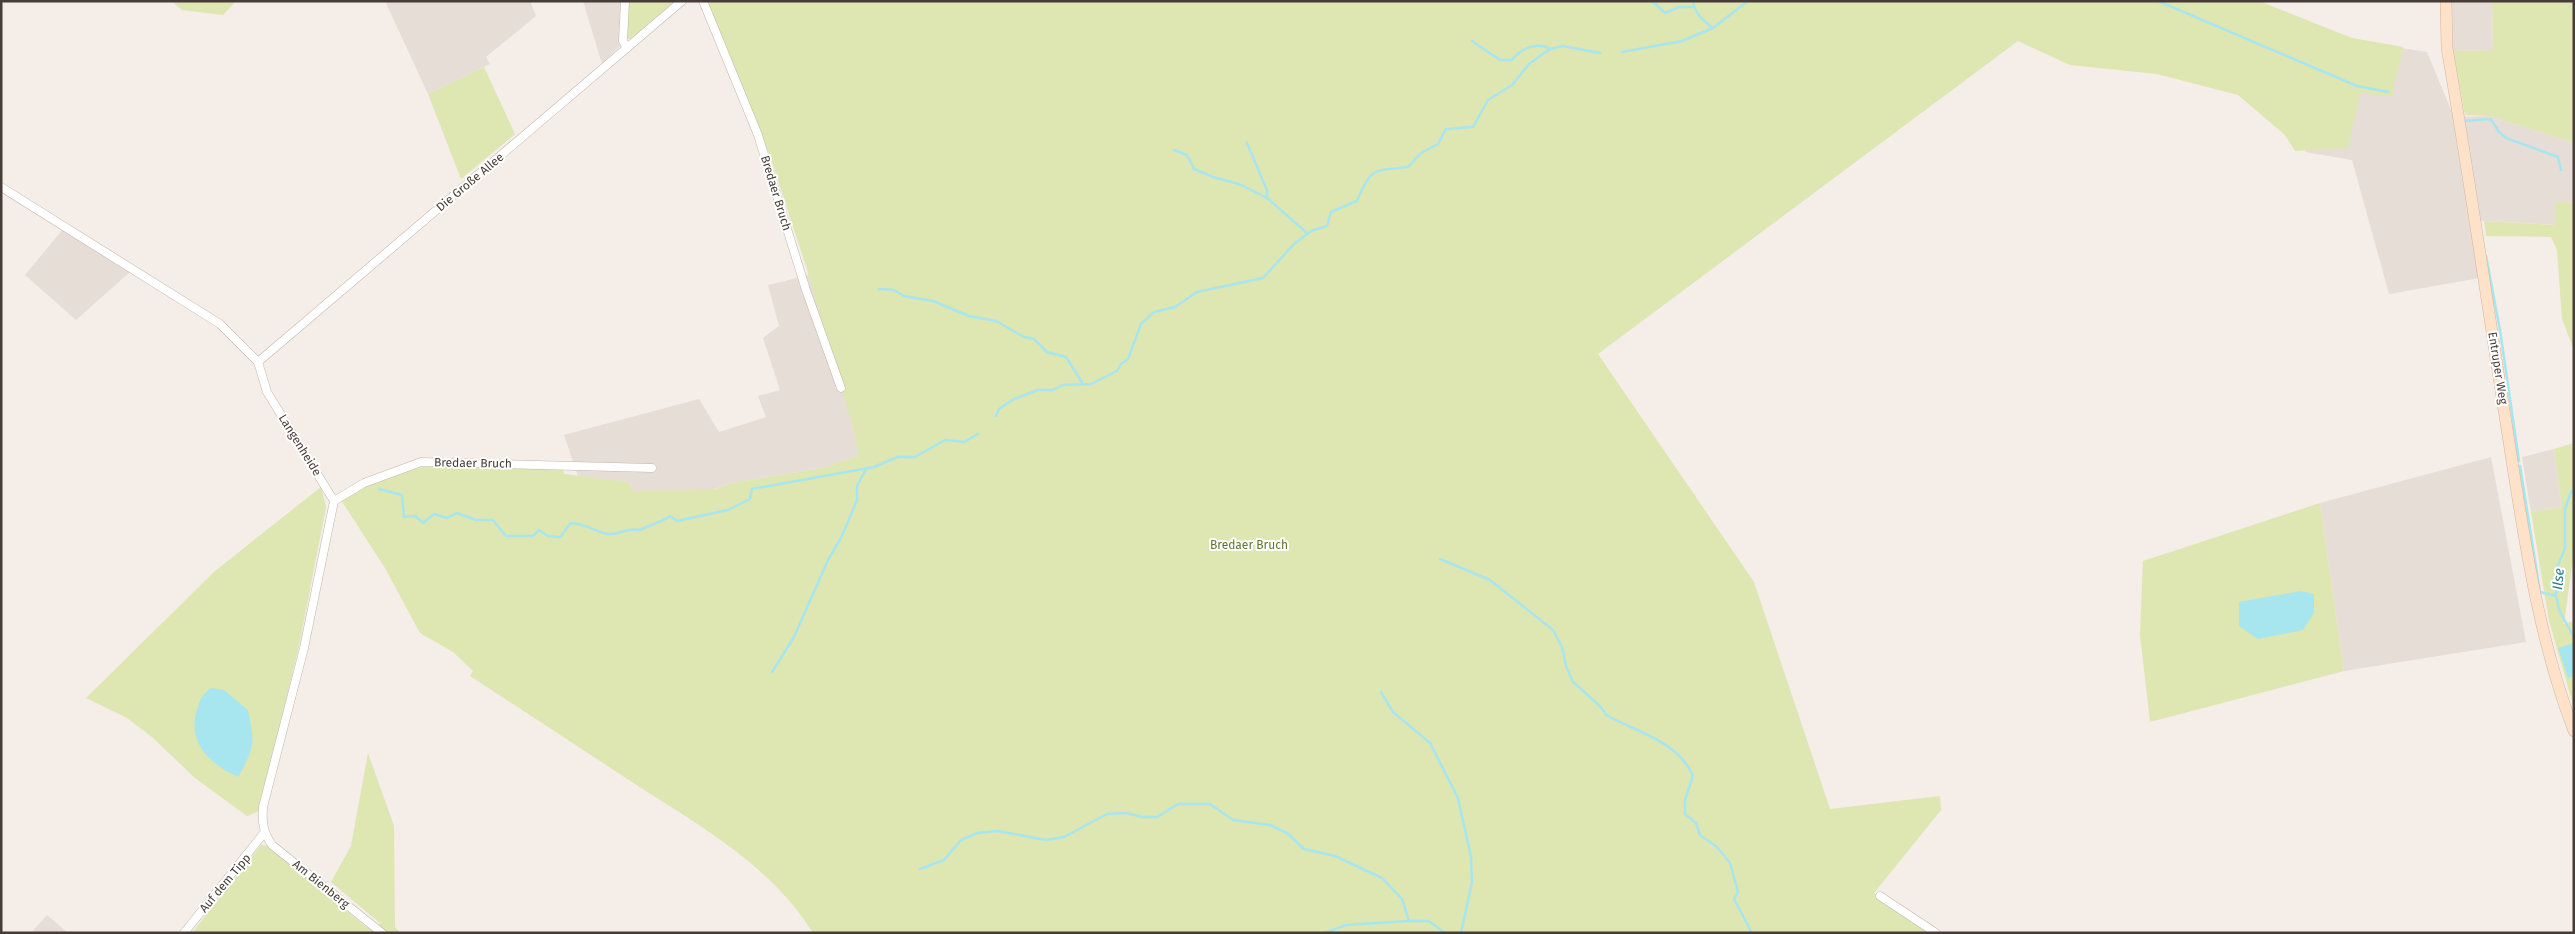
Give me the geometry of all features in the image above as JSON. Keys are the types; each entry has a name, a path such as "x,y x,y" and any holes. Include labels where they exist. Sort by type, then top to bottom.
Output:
{"main road":[{"name":"Entruper Weg","path":"2446,1 2447,48 2516,487 2544,630 2560,695 2574,731"}],"street":[{"path":"625,1 623,41 627,48"},
{"name":"Die Große Allee","path":"258,362 682,1"},
{"name":"Bredaer Bruch","path":"703,1 758,135 806,290 841,388"},
{"name":"Langenheide","path":"1,187 220,324 258,362 267,392 334,501"},
{"name":"Bredaer Bruch","path":"334,501 364,483 420,462 652,468"},
{"path":"264,833 263,807 304,648 334,501"},
{"name":"Auf dem Tipp","path":"184,933 264,833"},
{"name":"Am Bienberg","path":"264,833 272,845 382,933"},
{"path":"1880,896 1936,933"}],"shaded area":[{"path":"385,1 530,1 536,16 486,57 490,64 428,94"},
{"path":"583,1 622,1 620,46 602,64"},
{"path":"2452,1 2492,1 2493,50 2453,51"},
{"path":"2355,41 2427,52 2454,117 2489,116 2574,143 2574,203 2556,201 2556,225 2469,220 2480,278 2389,294 2352,160 2305,152"},
{"path":"64,228 131,271 76,320 25,275"},
{"path":"809,275 843,379 859,456 822,468 732,483 643,513 629,482 578,476 564,435 699,399 719,432 766,417 758,396 780,390 763,338 779,326 768,285"},
{"path":"2554,449 2562,507 2531,512 2522,457"},
{"path":"2491,457 2526,642 2344,671 2320,503"},
{"path":"47,915 68,933 31,933"}],"green space":[{"path":"171,1 236,1 223,15 182,10"},
{"path":"627,1 676,1 630,39 626,37"},
{"name":"Bredaer Bruch","path":"706,1 2259,1 2352,38 2403,47 2394,83 2393,96 2379,96 2361,92 2348,148 2295,151 2285,135 2238,95 2157,74 2070,65 2018,41 1598,354 1754,582 1830,809 1940,796 1941,810 1874,893 1929,933 813,933 777,887 733,849 470,676 473,671 453,652 420,633 385,568 341,500 365,487 421,467 563,469 564,474 629,482 633,491 715,489 732,483 822,468 859,456 853,428 806,266 770,156"},
{"path":"2492,1 2574,1 2574,143 2489,116 2465,115 2453,51 2493,50"},
{"path":"484,67 515,134 461,179 428,94"},
{"path":"2556,201 2574,203 2574,350 2562,319 2557,250 2551,237 2486,236 2484,221 2555,225"},
{"path":"2574,443 2574,551 2564,624 2574,621 2574,708 2549,621 2531,512 2562,507 2554,449"},
{"path":"321,487 326,507 299,646 259,811 247,816 195,778 152,737 127,718 86,698 215,571"},
{"path":"2320,503 2344,671 2150,722 2140,635 2143,561"},
{"path":"368,753 394,826 395,927 400,933 192,933 261,845 268,846 366,927 381,924 331,882 351,846"}],"water":[{"path":"2301,591 2314,594 2314,613 2303,630 2258,639 2239,626 2239,602"},
{"path":"2574,643 2574,676 2568,678 2558,648"},
{"path":"211,688 224,690 248,710 252,730 252,745 248,759 238,777 219,766 204,753 196,735 194,725 198,706 203,696"}],"waterway":[{"path":"1652,1 1665,13 1679,7 1694,7"},
{"path":"1693,1 1697,13 1713,28"},
{"path":"1622,52 1682,41 1713,28 1748,1"},
{"path":"2158,1 2357,86 2388,92"},
{"path":"1472,41 1500,60 1512,60 1529,47 1540,46 1550,49"},
{"path":"996,416 999,409 1014,399 1038,390 1053,390 1063,385 1091,384 1117,371 1121,364 1128,359 1141,324 1154,312 1175,307 1197,292 1263,278 1294,244 1311,231 1327,226 1331,212 1357,201 1370,176 1387,169 1408,167 1421,153 1438,144 1446,129 1473,127 1488,100 1512,85 1529,64 1550,49 1563,46 1600,53"},
{"path":"2463,121 2491,119 2499,132 2506,138 2558,157 2561,170"},
{"path":"1247,143 1267,190 1267,197"},
{"path":"1174,150 1187,155 1194,169 1213,177 1239,184 1267,198 1308,234"},
{"path":"2486,256 2500,330 2519,461"},
{"path":"879,289 894,290 904,296 933,301 969,316 996,321 1024,337 1034,339 1047,352 1066,357 1083,384"},
{"path":"379,489 402,495 404,517 415,516 423,523 434,514 447,518 457,513 476,520 493,520 506,536 533,536 539,530 548,536 560,537 571,523 613,534 635,529 640,530 670,516 677,521 728,510 750,499 752,489 874,467 898,457 915,457 945,440 964,442 978,434"},
{"path":"2520,466 2540,592 2556,596"},
{"path":"772,672 794,637 828,560 842,536 857,500 857,486 866,469"},
{"name":"Ilse","path":"2574,489 2571,492 2565,509 2565,549 2557,567 2556,596 2560,612 2574,637"},
{"path":"1440,559 1490,580 1553,630 1562,647 1566,666 1573,682 1601,707 1606,715 1656,739 1687,764 1693,776 1685,800 1685,814 1696,823 1700,835 1717,847 1730,863 1738,892 1734,899 1752,933"},
{"path":"1381,692 1393,712 1430,743 1458,798 1471,857 1472,882 1461,933"},
{"path":"920,869 944,860 961,840 978,833 998,831 1046,840 1064,837 1107,814 1127,813 1142,817 1157,817 1178,804 1210,804 1233,820 1270,825 1287,833 1304,849 1335,856 1382,878 1402,899 1409,921"},
{"path":"1325,933 1346,925 1409,921 1429,921 1445,933"}]}
